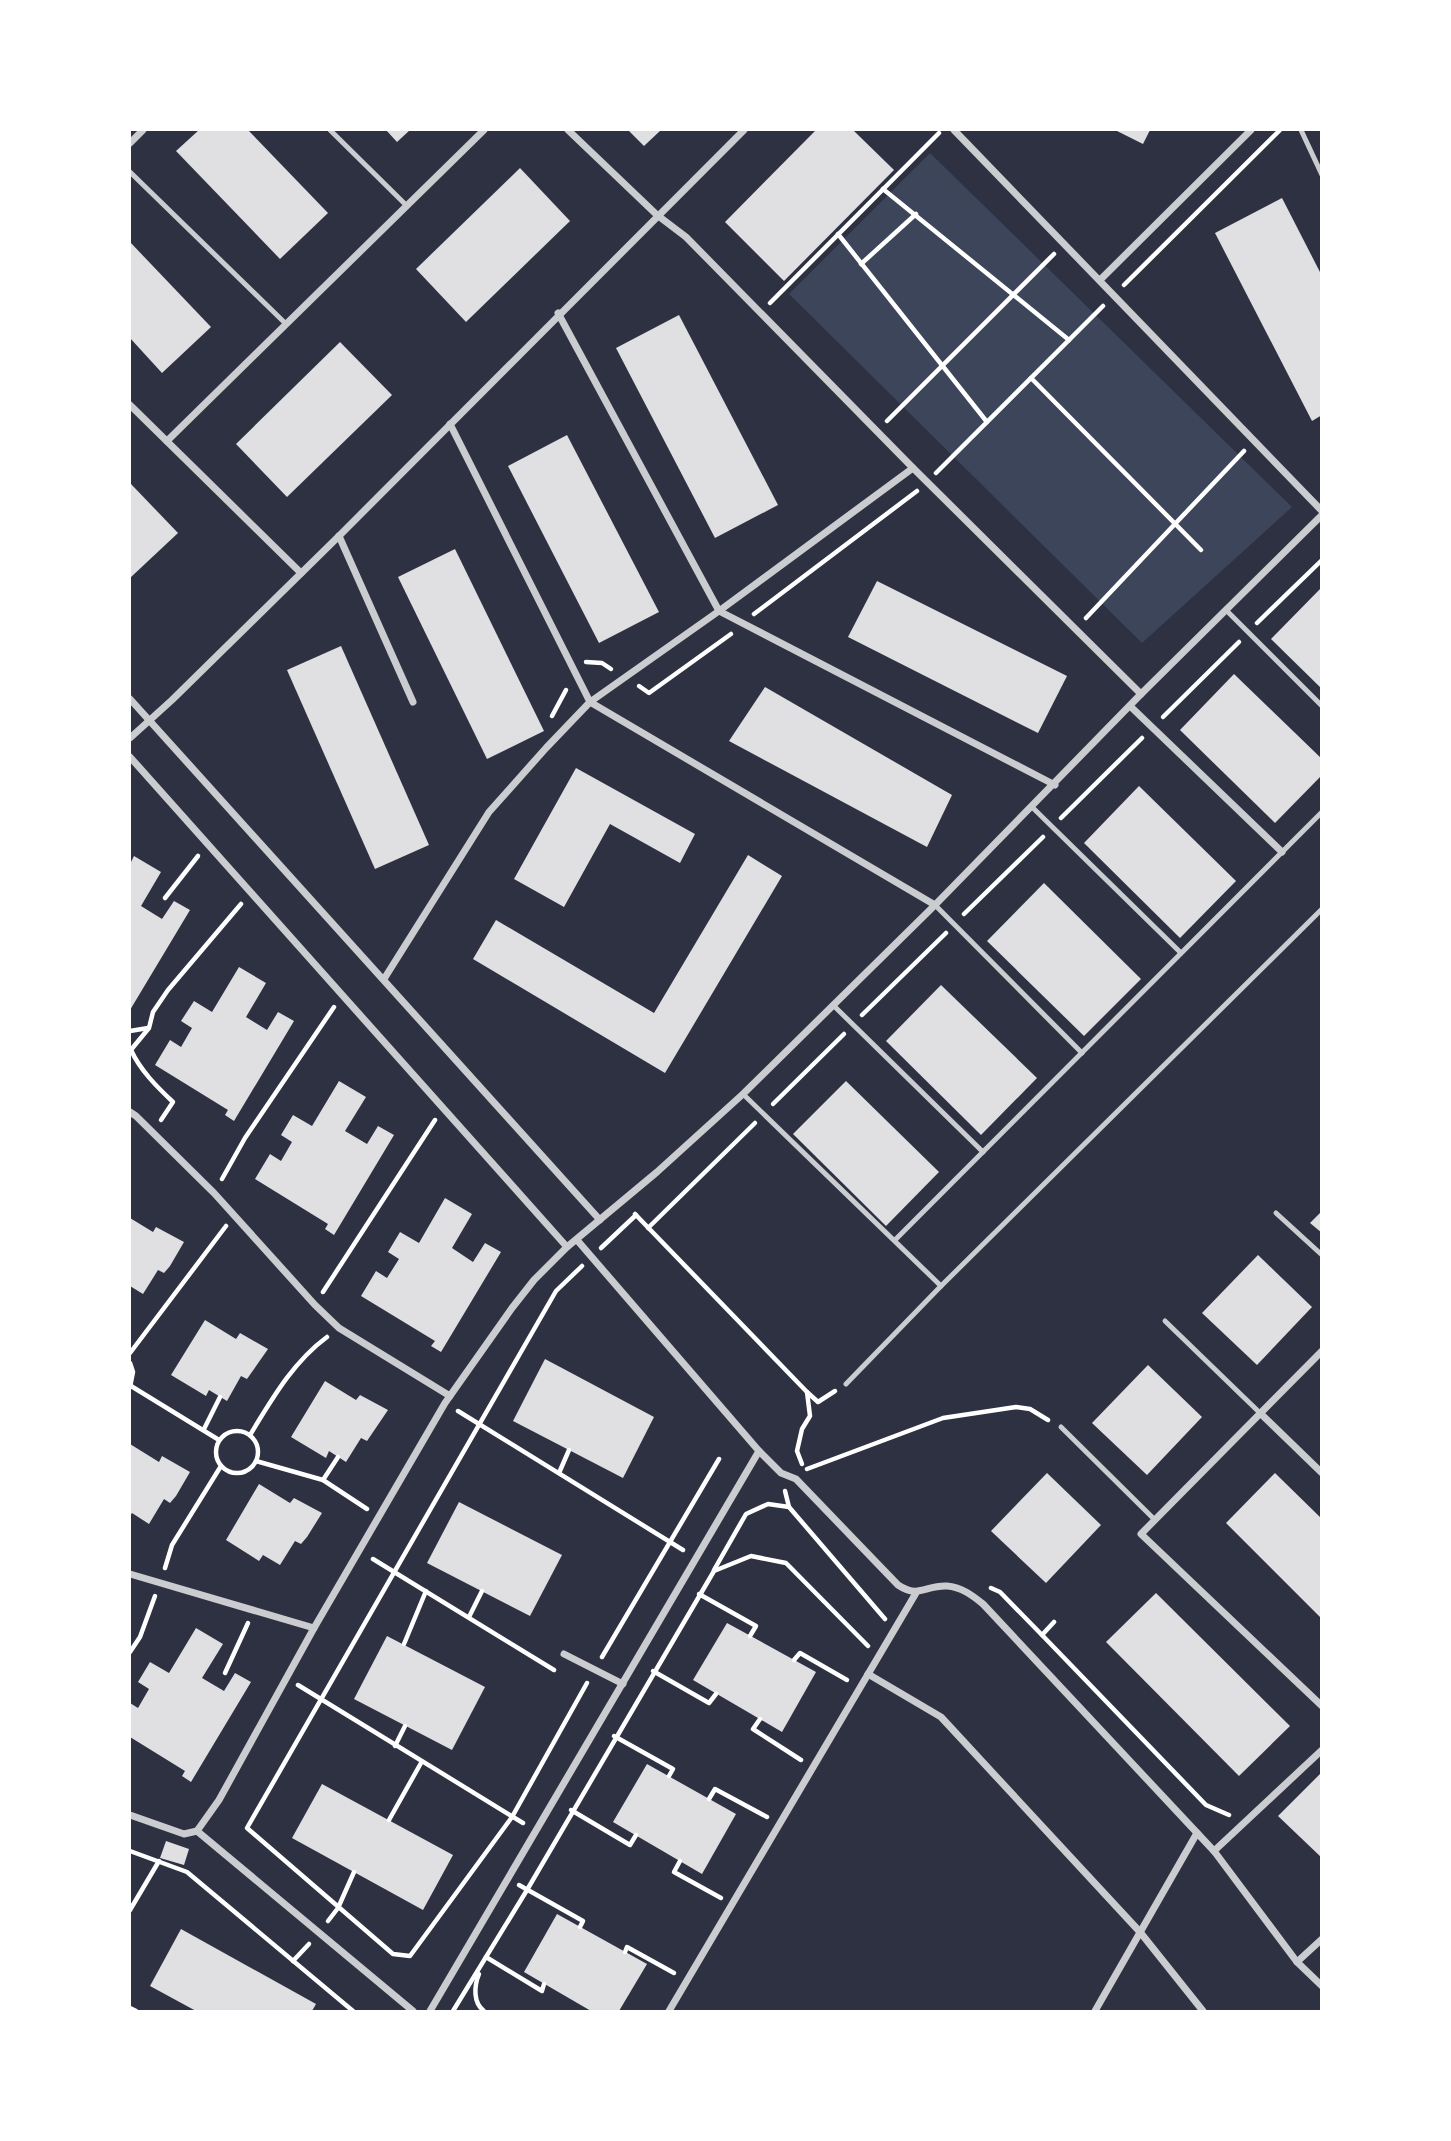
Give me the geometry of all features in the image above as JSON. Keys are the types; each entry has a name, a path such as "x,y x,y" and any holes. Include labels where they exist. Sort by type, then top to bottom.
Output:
{"street":[{"path":"130,143 143,130"},
{"path":"167,442 484,130"},
{"path":"568,130 657,215 686,237 877,432 1141,694"},
{"path":"130,738 339,536 558,313 744,130"},
{"path":"130,1815 184,1834 197,1830 219,1800 314,1628 448,1400 534,1280 567,1247 623,1202 743,1094 1055,785 1141,694 1321,513 954,130"},
{"path":"1100,280 1251,130"},
{"path":"558,313 719,611 1055,785"},
{"path":"130,405 301,573"},
{"path":"450,424 590,702 935,905"},
{"path":"383,979 489,812 590,702 913,468"},
{"path":"339,536 413,702"},
{"path":"130,699 600,1220"},
{"path":"1130,706 1282,852"},
{"path":"130,757 567,1247"},
{"path":"130,1112 214,1193 314,1305 339,1328 448,1400"},
{"path":"577,1240 759,1451 781,1473 796,1479 898,1585 907,1592 916,1593 948,1586 967,1592 983,1604 1214,1851 1297,1962 1321,1986"},
{"path":"1321,1351 1141,1534 1321,1706"},
{"path":"1260,1413 1321,1473"},
{"path":"430,2011 759,1451"},
{"path":"130,1574 314,1628"},
{"path":"669,2011 916,1593"},
{"path":"564,1654 623,1684"},
{"path":"868,1674 941,1717 1140,1932 1203,2011"},
{"path":"1214,1851 1321,1750"},
{"path":"197,1830 413,2011"},
{"path":"1095,2011 1197,1833"},
{"path":"1297,1962 1321,1939"}],"lane":[{"path":"330,130 407,206"},
{"path":"1301,130 1321,175"},
{"path":"130,172 286,324"},
{"path":"1226,610 1321,706"},
{"path":"1032,807 1181,953"},
{"path":"895,1240 1321,812"},
{"path":"935,905 1082,1053"},
{"path":"846,1384 941,1286 1321,909"},
{"path":"833,1004 983,1152"},
{"path":"743,1094 941,1286"},
{"path":"1276,1213 1321,1255"},
{"path":"1165,1321 1260,1413"},
{"path":"1061,1427 1155,1520"}],"path":[{"path":"760,313 942,130"},
{"path":"883,189 1069,340"},
{"path":"862,264 916,215"},
{"path":"838,234 987,422"},
{"path":"877,432 1065,243"},
{"path":"1031,377 1200,550"},
{"path":"1076,629 1254,441"},
{"path":"648,1228 1321,560"},
{"path":"165,898 207,844"},
{"path":"152,1132 173,1102 130,1050 149,1027 153,1012 168,990 251,893"},
{"path":"214,1193 245,1138 342,995"},
{"path":"130,1031 149,1027"},
{"path":"314,1305 443,1108"},
{"path":"623,1202 818,1402 846,1384"},
{"path":"636,1215 556,1291 247,1828 393,1954 411,1956 512,1816 594,1670 719,1459"},
{"path":"130,1353 131,1346 233,1217"},
{"path":"250,1435 304,1355 339,1328"},
{"path":"130,1363 133,1372 130,1387 219,1440"},
{"path":"807,1392 810,1416 802,1429 797,1451 805,1470 943,1418 1016,1407 1030,1409 1061,1427"},
{"path":"204,1429 220,1397"},
{"path":"448,1400 480,1424 696,1558"},
{"path":"230,1431 244,1431 250,1435 258,1447 253,1467 233,1473 221,1466 215,1454 219,1440 230,1431"},
{"path":"559,1472 569,1450"},
{"path":"323,1480 338,1457"},
{"path":"256,1461 323,1480 365,1507 376,1521"},
{"path":"130,1652 140,1637 172,1545 221,1466"},
{"path":"453,2011 487,1958 746,1514 768,1504 789,1507 894,1629"},
{"path":"359,1550 554,1670"},
{"path":"714,1571 751,1556 786,1563 878,1657"},
{"path":"681,1583 756,1626 750,1636"},
{"path":"404,1644 426,1591"},
{"path":"469,1617 482,1591"},
{"path":"225,1673 255,1609"},
{"path":"1042,1634 1206,1805 1223,1814 1237,1816 1256,1812"},
{"path":"794,1660 800,1653 860,1688"},
{"path":"637,1660 709,1703 716,1693"},
{"path":"286,1677 421,1763 480,1795 536,1831"},
{"path":"760,1719 753,1730 813,1767"},
{"path":"396,1746 405,1726"},
{"path":"598,1726 673,1769 668,1776"},
{"path":"389,1820 421,1763"},
{"path":"709,1799 715,1789 780,1824"},
{"path":"554,1800 630,1845 636,1835"},
{"path":"130,1851 187,1872 353,2011"},
{"path":"130,1910 159,1861"},
{"path":"680,1861 674,1872 732,1904"},
{"path":"509,1877 583,1921 580,1927"},
{"path":"467,1947 542,1991 544,1984"},
{"path":"625,1952 627,1947 688,1980"},
{"path":"484,2011 479,2008 474,1986 487,1958"},
{"path":"130,2008 136,2011"}],"shaded area":[{"path":"930,153 1292,507 1142,643 789,294"}],"building":[{"path":"199,130 248,130 328,213 280,259 176,151"},
{"path":"386,130 410,130 397,142"},
{"path":"628,130 661,130 644,146"},
{"path":"816,130 853,130 894,170 784,281 725,222"},
{"path":"1115,130 1150,130 1143,144"},
{"path":"520,168 570,221 466,322 416,269"},
{"path":"1282,198 1322,276 1322,415 1312,421 1215,233"},
{"path":"130,242 211,327 162,373 130,338"},
{"path":"679,315 778,505 715,538 616,348"},
{"path":"340,342 392,395 287,497 236,444"},
{"path":"567,435 659,612 599,643 508,466"},
{"path":"130,483 178,533 130,578"},
{"path":"455,549 544,731 487,759 398,577"},
{"path":"877,581 1067,676 1038,733 848,637"},
{"path":"1322,587 1322,689 1271,639"},
{"path":"341,646 429,845 375,869 287,670"},
{"path":"1234,674 1322,759 1322,775 1275,823 1180,730"},
{"path":"765,687 952,795 927,847 729,741"},
{"path":"576,768 695,834 680,863 610,824 564,907 514,879"},
{"path":"1139,786 1236,881 1180,938 1084,843"},
{"path":"748,855 782,876 665,1073 473,959 496,920 654,1013"},
{"path":"134,856 161,872 141,906 162,919 174,901 190,910 130,1010 130,864"},
{"path":"1044,883 1141,979 1084,1036 987,941"},
{"path":"239,967 266,983 246,1017 267,1030 278,1012 294,1021 234,1121 225,1115 228,1110 155,1065 170,1040 181,1047 192,1028 181,1021 194,1001 212,1012"},
{"path":"941,985 1037,1078 981,1135 886,1041"},
{"path":"339,1081 366,1097 345,1131 367,1144 378,1126 394,1135 334,1235 325,1229 328,1224 255,1179 270,1154 281,1161 292,1142 281,1135 293,1115 312,1126"},
{"path":"846,1081 939,1172 886,1226 793,1134"},
{"path":"445,1198 472,1214 452,1248 473,1262 485,1243 501,1252 441,1352 431,1346 435,1341 361,1296 376,1271 387,1278 399,1259 388,1252 400,1232 419,1243"},
{"path":"1322,1211 1322,1233 1310,1223"},
{"path":"130,1218 153,1232 156,1227 184,1242 170,1266 164,1273 158,1270 143,1294 130,1286"},
{"path":"1258,1255 1312,1307 1257,1365 1202,1313"},
{"path":"205,1320 236,1339 240,1333 268,1349 247,1379 241,1376 227,1401 209,1390 206,1396 171,1375"},
{"path":"545,1359 654,1417 623,1478 513,1421"},
{"path":"1148,1365 1202,1417 1147,1475 1092,1423"},
{"path":"325,1381 356,1400 360,1395 388,1410 367,1441 361,1438 346,1462 329,1451 326,1458 291,1437"},
{"path":"130,1444 159,1462 162,1456 190,1472 176,1496 170,1503 164,1499 149,1524 132,1513 130,1516"},
{"path":"1047,1473 1101,1525 1046,1583 991,1531"},
{"path":"1275,1473 1322,1519 1322,1619 1226,1523"},
{"path":"259,1484 290,1503 294,1498 322,1513 301,1544 295,1541 280,1565 263,1555 259,1561 226,1540"},
{"path":"459,1502 562,1555 530,1616 427,1563"},
{"path":"1156,1593 1290,1726 1239,1776 1106,1642"},
{"path":"727,1623 816,1672 782,1732 693,1680"},
{"path":"196,1628 223,1644 202,1678 224,1691 235,1673 251,1682 191,1782 182,1776 185,1771 130,1737 130,1703 138,1708 149,1689 138,1682 150,1662 169,1673"},
{"path":"387,1636 485,1687 452,1750 354,1699"},
{"path":"647,1764 736,1814 702,1874 613,1822"},
{"path":"1322,1772 1322,1858 1278,1816"},
{"path":"322,1784 453,1855 423,1910 292,1838"},
{"path":"166,1841 189,1849 184,1865 160,1858"},
{"path":"557,1914 647,1964 619,2011 591,2011 524,1972"},
{"path":"181,1929 316,2004 312,2011 196,2011 150,1986"}]}
